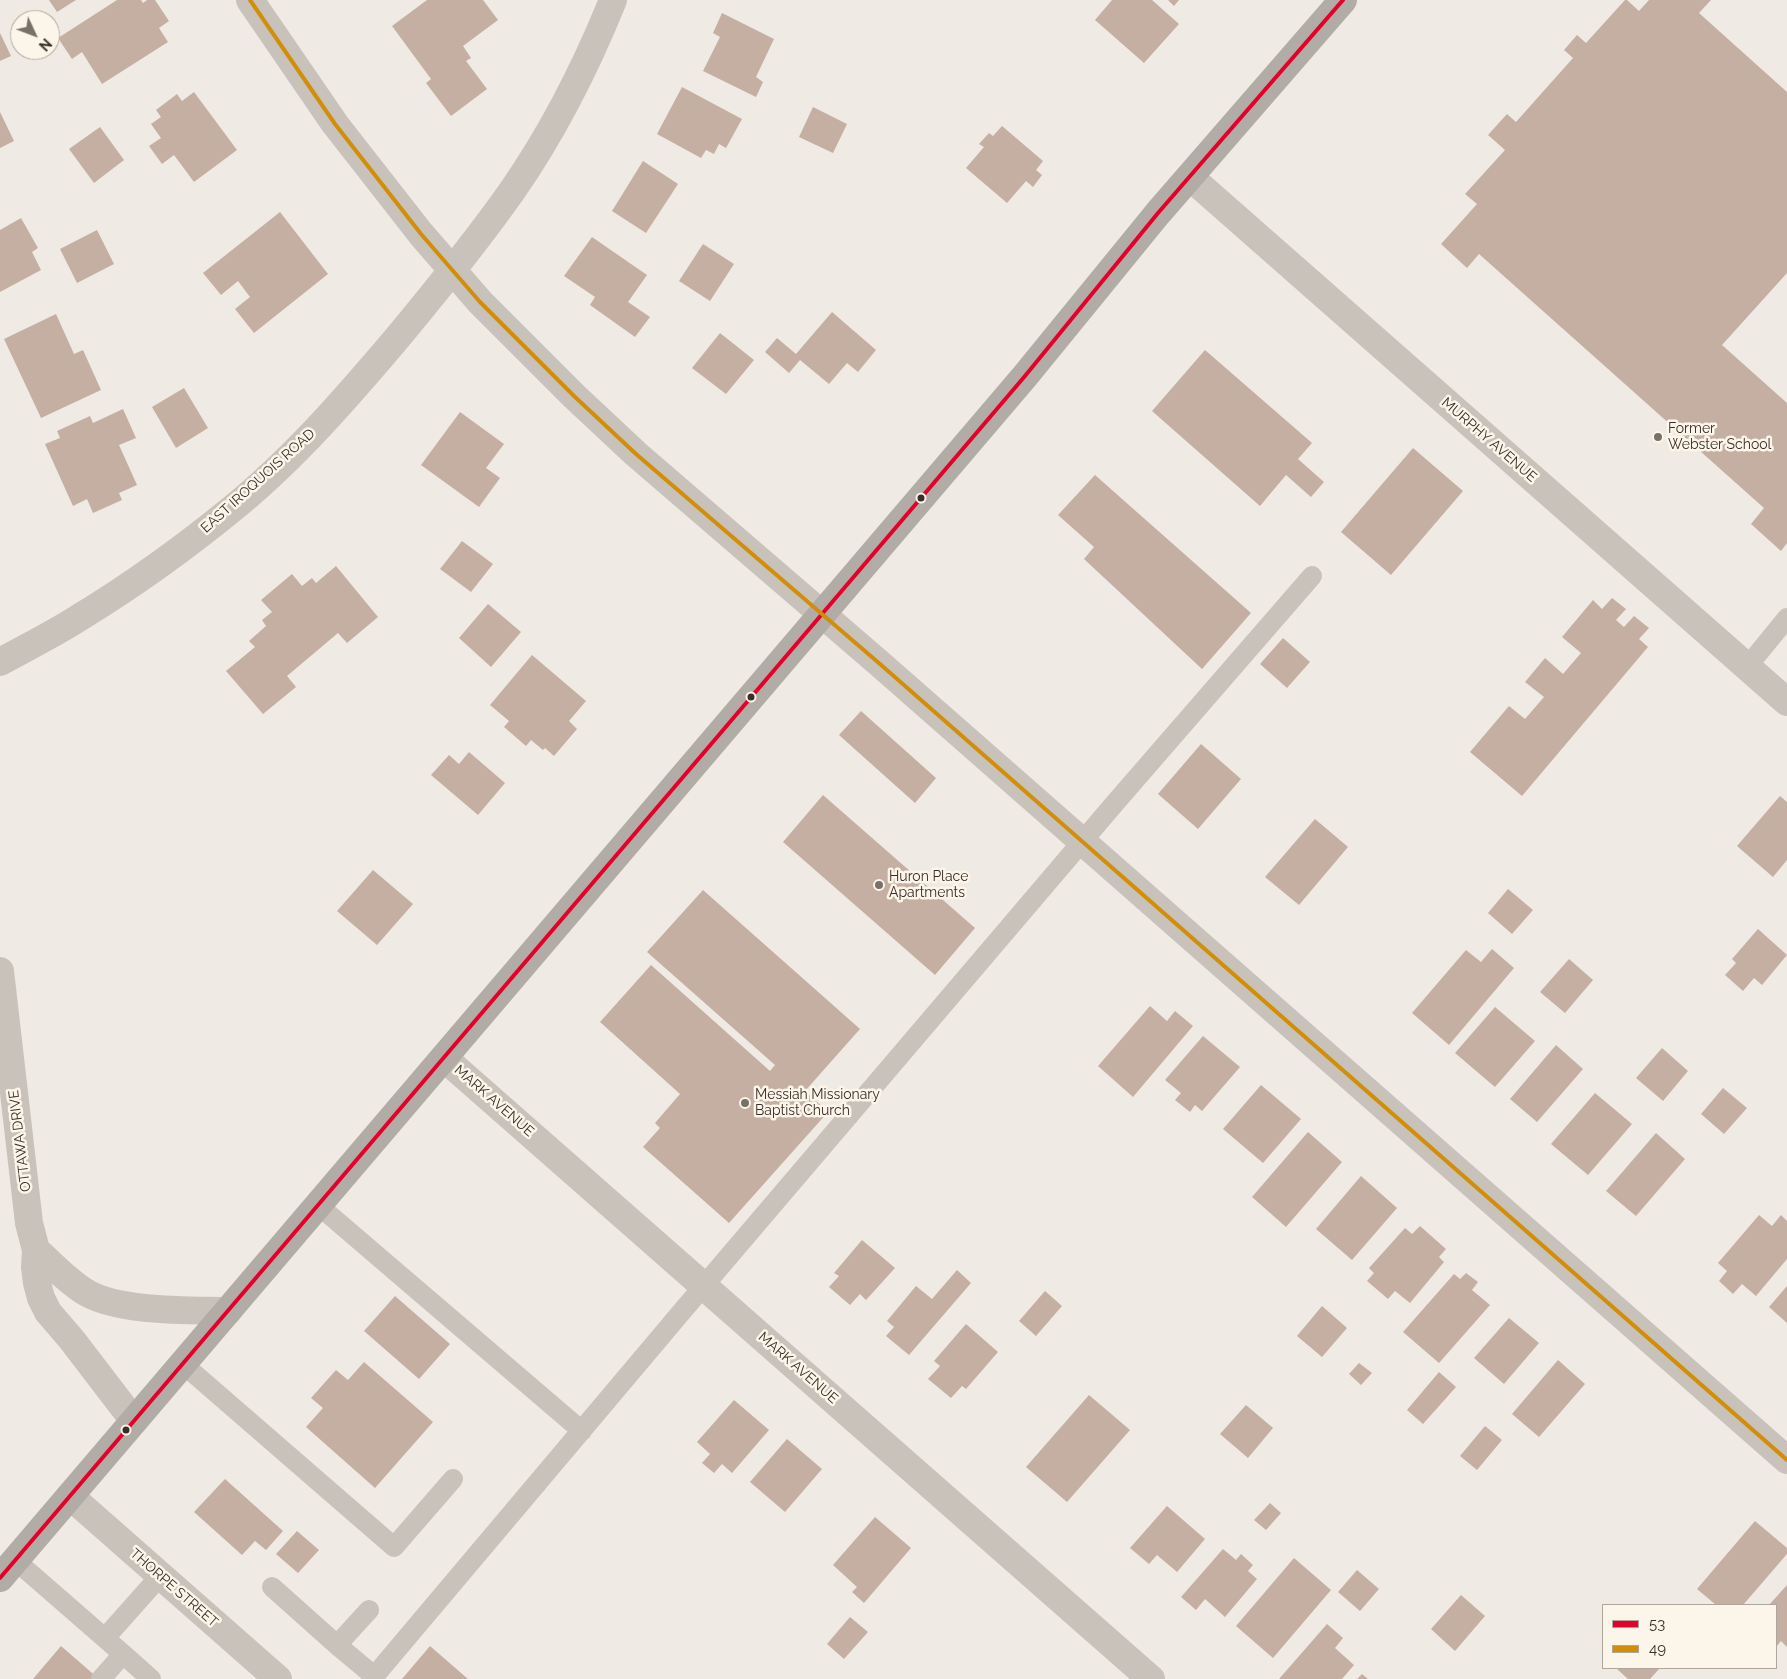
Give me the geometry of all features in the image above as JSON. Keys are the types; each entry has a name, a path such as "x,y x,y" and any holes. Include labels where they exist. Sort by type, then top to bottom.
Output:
{"highway":[{"path":"8,1569 1026,376 1158,213 1342,0"}],"street":[{"path":"250,0 335,124 452,271 514,337 636,454 823,614 1787,1460"},
{"name":"EAST IROQUOIS ROAD","path":"0,662 105,601 197,536 240,502 280,466 328,417 361,381 452,271 512,191 555,122 575,84 613,0"},
{"name":"MURPHY AVENUE","path":"1190,177 1787,702"},
{"name":"OTTAWA DRIVE","path":"0,971 29,1223 36,1250 35,1268 41,1298 48,1312 134,1421"},
{"name":"MARK AVENUE","path":"444,1058 1151,1679"},
{"path":"36,1250 80,1288 114,1304 228,1311"},
{"name":"THORPE STREET","path":"70,1496 278,1679"}],"lane":[{"path":"272,1588 373,1678 704,1286 1312,576"},
{"path":"1747,667 1787,618"},
{"path":"318,1205 582,1431"},
{"path":"182,1364 394,1547 452,1479"},
{"path":"8,1569 105,1638 151,1679"},
{"path":"105,1638 160,1576"},
{"path":"337,1645 368,1610"},
{"path":"101,1679 123,1654"}],"building":[{"path":"49,0 76,0 60,10 56,10"},
{"path":"117,0 141,0 143,3 147,0 155,0 169,21 159,28 168,42 102,84 82,52 72,59 60,41 60,37"},
{"path":"427,0 483,0 498,20 463,46 471,58 466,61 487,89 451,116 426,83 431,79 392,26"},
{"path":"1112,0 1152,0 1179,24 1144,63 1095,20"},
{"path":"1168,0 1179,0 1174,6"},
{"path":"1625,0 1639,11 1649,0 1711,0 1699,13 1787,92 1787,273 1722,345 1787,403 1787,543 1781,551 1751,524 1764,508 1479,254 1467,268 1441,244 1477,204 1465,194 1505,150 1488,135 1507,114 1516,122 1573,58 1564,50 1577,35 1586,43"},
{"path":"722,13 774,39 756,77 763,82 756,97 703,71 720,37 713,33"},
{"path":"0,33 10,56 0,61"},
{"path":"682,87 742,119 726,148 719,144 714,154 706,150 701,158 657,134"},
{"path":"194,92 237,150 194,182 174,155 162,164 149,146 161,138 151,124 161,117 156,110 177,94 182,101"},
{"path":"813,107 847,124 833,153 799,137"},
{"path":"0,112 14,141 0,148"},
{"path":"1002,126 1043,161 1036,170 1042,175 1033,187 1026,181 1007,203 966,168 984,147 979,144 989,133 993,136"},
{"path":"100,127 124,160 94,183 69,149"},
{"path":"643,161 678,184 646,233 612,211"},
{"path":"280,212 328,274 254,333 235,309 250,297 238,281 221,295 203,273"},
{"path":"21,218 38,248 32,252 41,270 0,292 0,230"},
{"path":"97,230 114,264 77,283 60,249"},
{"path":"592,237 647,275 628,302 650,317 635,337 590,305 595,297 564,276"},
{"path":"703,244 734,264 710,301 679,281"},
{"path":"832,312 876,350 858,372 847,363 829,384 800,360 789,373 765,352 777,338 796,354"},
{"path":"56,314 74,354 83,350 101,390 41,418 4,339"},
{"path":"720,333 754,360 726,394 692,368"},
{"path":"1205,350 1312,443 1298,459 1324,482 1311,497 1286,475 1260,506 1152,411"},
{"path":"184,388 208,428 176,448 152,407"},
{"path":"123,409 136,438 119,445 137,485 119,493 122,500 93,513 87,499 73,506 45,444 60,438 57,431 90,416 93,423"},
{"path":"460,412 504,444 486,468 500,478 479,507 421,465"},
{"path":"1413,448 1463,491 1391,575 1341,532"},
{"path":"1095,475 1251,613 1202,669 1084,559 1094,547 1058,515"},
{"path":"462,541 493,564 471,592 440,569"},
{"path":"336,566 378,617 347,643 338,633 287,676 296,687 263,714 226,671 255,647 249,641 266,626 262,620 272,612 261,600 292,574 302,586 312,578 316,583"},
{"path":"1612,598 1626,609 1616,620 1624,627 1634,616 1649,628 1639,639 1648,647 1522,796 1470,752 1509,706 1525,719 1544,697 1525,682 1545,658 1563,674 1581,653 1562,637 1593,600 1602,609"},
{"path":"488,604 521,632 491,667 459,638"},
{"path":"1283,638 1310,662 1287,688 1260,664"},
{"path":"532,655 586,701 569,721 577,729 554,756 531,740 526,746 504,727 509,721 490,705"},
{"path":"861,711 936,778 915,803 839,735"},
{"path":"1201,744 1241,779 1198,829 1158,794"},
{"path":"469,752 505,783 478,815 431,775 449,755 459,764"},
{"name":"Huron Place Apartments","path":"823,795 975,928 935,975 783,842"},
{"path":"1780,796 1787,802 1787,860 1773,877 1737,846"},
{"path":"1315,819 1348,847 1299,905 1265,877"},
{"path":"373,870 413,904 377,945 337,911"},
{"path":"1508,889 1533,910 1512,934 1488,913"},
{"path":"703,890 860,1029 805,1091 828,1112 729,1223 643,1147 660,1128 655,1123 680,1094 600,1022 651,965 770,1071 775,1065 647,952"},
{"path":"1758,929 1787,955 1762,985 1754,978 1743,991 1725,975 1736,963 1732,959"},
{"path":"1492,949 1514,968 1449,1045 1412,1013 1466,950 1481,962"},
{"path":"1569,959 1593,980 1565,1013 1540,992"},
{"path":"1150,1006 1167,1021 1175,1011 1193,1026 1133,1097 1098,1066"},
{"path":"1495,1007 1535,1041 1495,1087 1455,1053"},
{"path":"1203,1036 1240,1067 1202,1111 1195,1105 1190,1112 1175,1100 1181,1093 1165,1080"},
{"path":"1556,1045 1583,1069 1537,1122 1510,1099"},
{"path":"1662,1048 1688,1071 1663,1101 1636,1078"},
{"path":"1261,1085 1301,1119 1263,1163 1223,1129"},
{"path":"1723,1088 1747,1108 1724,1134 1701,1114"},
{"path":"1595,1093 1632,1124 1588,1175 1551,1144"},
{"path":"1308,1132 1342,1162 1286,1227 1252,1197"},
{"path":"1656,1133 1685,1159 1636,1216 1606,1191"},
{"path":"1361,1176 1397,1208 1352,1260 1316,1229"},
{"path":"1759,1215 1772,1226 1781,1215 1787,1221 1787,1259 1756,1296 1742,1284 1733,1294 1719,1281 1727,1271 1718,1263"},
{"path":"1420,1226 1446,1249 1439,1257 1444,1262 1410,1303 1395,1291 1388,1299 1367,1281 1374,1273 1369,1268 1405,1228 1412,1234"},
{"path":"862,1240 895,1268 866,1300 860,1294 850,1305 829,1287 839,1276 834,1273"},
{"path":"957,1270 971,1283 909,1355 886,1336 894,1327 887,1321 916,1286 932,1299"},
{"path":"1466,1273 1478,1282 1472,1290 1490,1305 1439,1363 1403,1332 1454,1274 1460,1279"},
{"path":"1787,1286 1787,1323 1769,1307"},
{"path":"1045,1291 1062,1306 1036,1336 1019,1321"},
{"path":"395,1296 450,1344 419,1379 364,1331"},
{"path":"1322,1306 1347,1328 1322,1357 1297,1336"},
{"path":"1509,1318 1539,1343 1504,1384 1474,1358"},
{"path":"966,1324 998,1352 966,1389 962,1386 951,1398 928,1379 940,1366 934,1361"},
{"path":"1558,1360 1585,1384 1539,1437 1512,1414"},
{"path":"364,1362 433,1422 375,1488 306,1427 323,1408 311,1398 336,1370 348,1380"},
{"path":"1359,1363 1372,1373 1361,1385 1349,1374"},
{"path":"1439,1372 1456,1387 1423,1424 1407,1410"},
{"path":"1089,1395 1130,1430 1067,1502 1026,1467"},
{"path":"734,1400 769,1430 732,1473 722,1464 714,1473 702,1463 710,1454 697,1442"},
{"path":"1246,1405 1273,1428 1248,1458 1220,1434"},
{"path":"1485,1426 1502,1440 1477,1470 1460,1456"},
{"path":"787,1439 822,1469 785,1512 750,1482"},
{"path":"225,1479 283,1531 266,1550 255,1541 242,1555 194,1512"},
{"path":"1270,1503 1281,1513 1266,1530 1254,1520"},
{"path":"1167,1506 1205,1539 1177,1572 1157,1555 1149,1564 1130,1548"},
{"path":"875,1517 911,1548 864,1603 852,1592 857,1587 833,1565"},
{"path":"1755,1521 1787,1548 1787,1554 1744,1604 1715,1604 1697,1589"},
{"path":"297,1531 319,1550 298,1573 276,1554"},
{"path":"1223,1549 1236,1560 1241,1554 1253,1565 1248,1571 1257,1579 1225,1617 1205,1599 1196,1610 1181,1597"},
{"path":"1294,1558 1331,1590 1273,1658 1236,1626"},
{"path":"1357,1570 1379,1589 1360,1611 1338,1592"},
{"path":"1787,1585 1787,1647 1781,1641 1777,1646 1777,1604 1770,1604"},
{"path":"1461,1595 1485,1616 1455,1651 1431,1629"},
{"path":"850,1617 868,1632 844,1659 827,1644"},
{"path":"1327,1624 1343,1638 1335,1648 1354,1665 1342,1679 1279,1679"},
{"path":"61,1646 99,1679 33,1679"},
{"path":"430,1646 468,1679 402,1679"},
{"path":"1617,1669 1659,1669 1650,1679 1628,1679"},
{"path":"1362,1674 1368,1679 1357,1679"}],"transit line":[{"name":"49","path":"250,0 335,124 421,234 480,302 574,396 636,454 880,664 1787,1460"},
{"name":"53","path":"0,1578 1025,376 1158,213 1343,0"}],"place":[{"name":"Former Webster School","path":"1658,437"},
{"name":"Huron Place Apartments","path":"879,885"},
{"name":"Messiah Missionary Baptist Church","path":"745,1103"}]}
